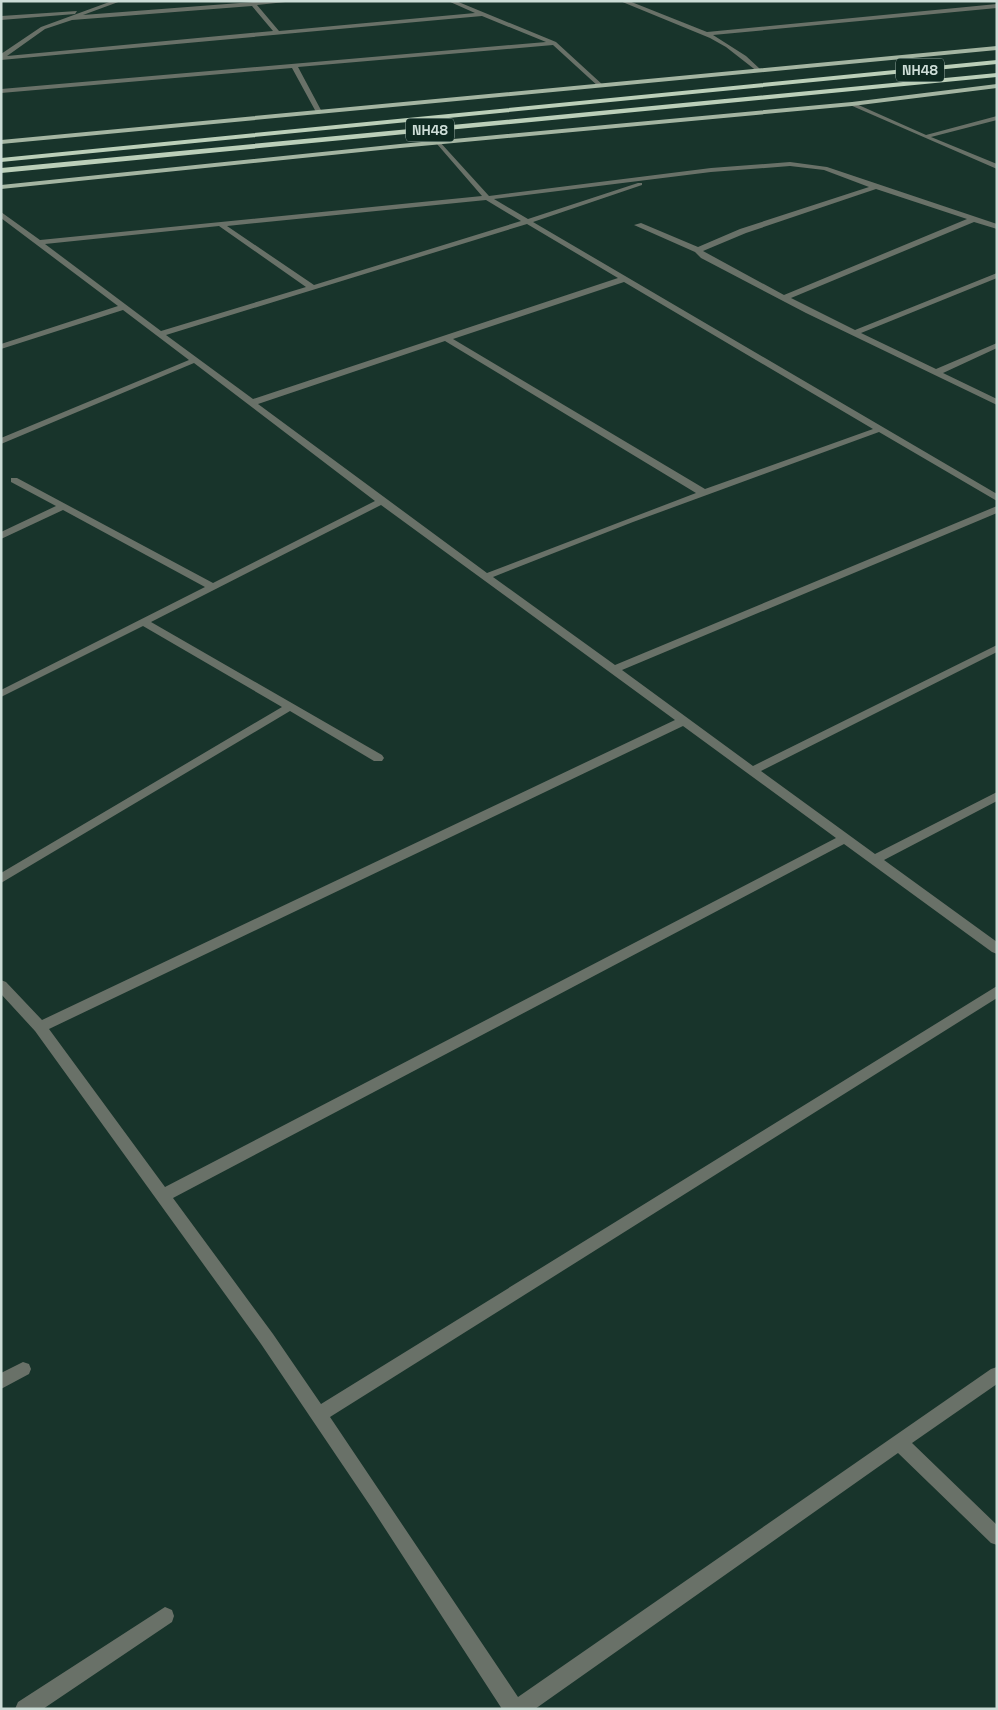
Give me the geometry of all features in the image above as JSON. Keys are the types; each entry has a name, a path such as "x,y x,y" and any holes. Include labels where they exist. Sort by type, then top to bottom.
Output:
{"highway":[{"name":"NH48","path":"1,160 997,62"},
{"name":"NH48","path":"1,171 997,75"}],"main road":[{"path":"1,142 997,48"},
{"path":"1,187 852,104 997,86"}],"street":[{"path":"1,58 43,28 118,1"},
{"path":"71,18 292,1"},
{"path":"451,1 554,43 601,86"},
{"path":"625,2 643,2"},
{"path":"625,2 707,34 750,61 758,70"},
{"path":"254,5 278,34"},
{"path":"707,34 997,6"},
{"path":"1,18 95,10"},
{"path":"1,58 483,14"},
{"path":"1,92 554,43"},
{"path":"294,66 319,112"},
{"path":"852,104 924,137 997,167"},
{"path":"924,137 997,118"},
{"path":"439,143 487,198 997,498"},
{"path":"38,242 487,198 668,175 790,164 825,168 997,227"},
{"path":"160,334 527,222 668,175"},
{"path":"698,250 743,231 876,187"},
{"path":"2,215 382,502 997,949"},
{"path":"784,298 974,219"},
{"path":"220,224 312,287"},
{"path":"638,225 698,250 704,256 784,298 997,402"},
{"path":"854,333 997,275"},
{"path":"251,403 624,279"},
{"path":"1,348 124,307"},
{"path":"446,338 704,493"},
{"path":"935,372 997,345"},
{"path":"1,441 195,360"},
{"path":"486,577 704,493 880,429"},
{"path":"14,480 213,587"},
{"path":"1,694 382,502"},
{"path":"1,536 64,506"},
{"path":"613,670 997,509"},
{"path":"144,622 378,758"},
{"path":"752,771 997,648"},
{"path":"1,879 289,707"},
{"path":"40,1027 683,721"},
{"path":"874,860 997,796"},
{"path":"162,1196 845,838"},
{"path":"1,985 40,1027 267,1339 514,1709"},
{"path":"318,1415 997,991"},
{"path":"1,1382 23,1369"},
{"path":"518,1709 997,1374"},
{"path":"900,1443 997,1537"},
{"path":"25,1709 165,1616"}]}
